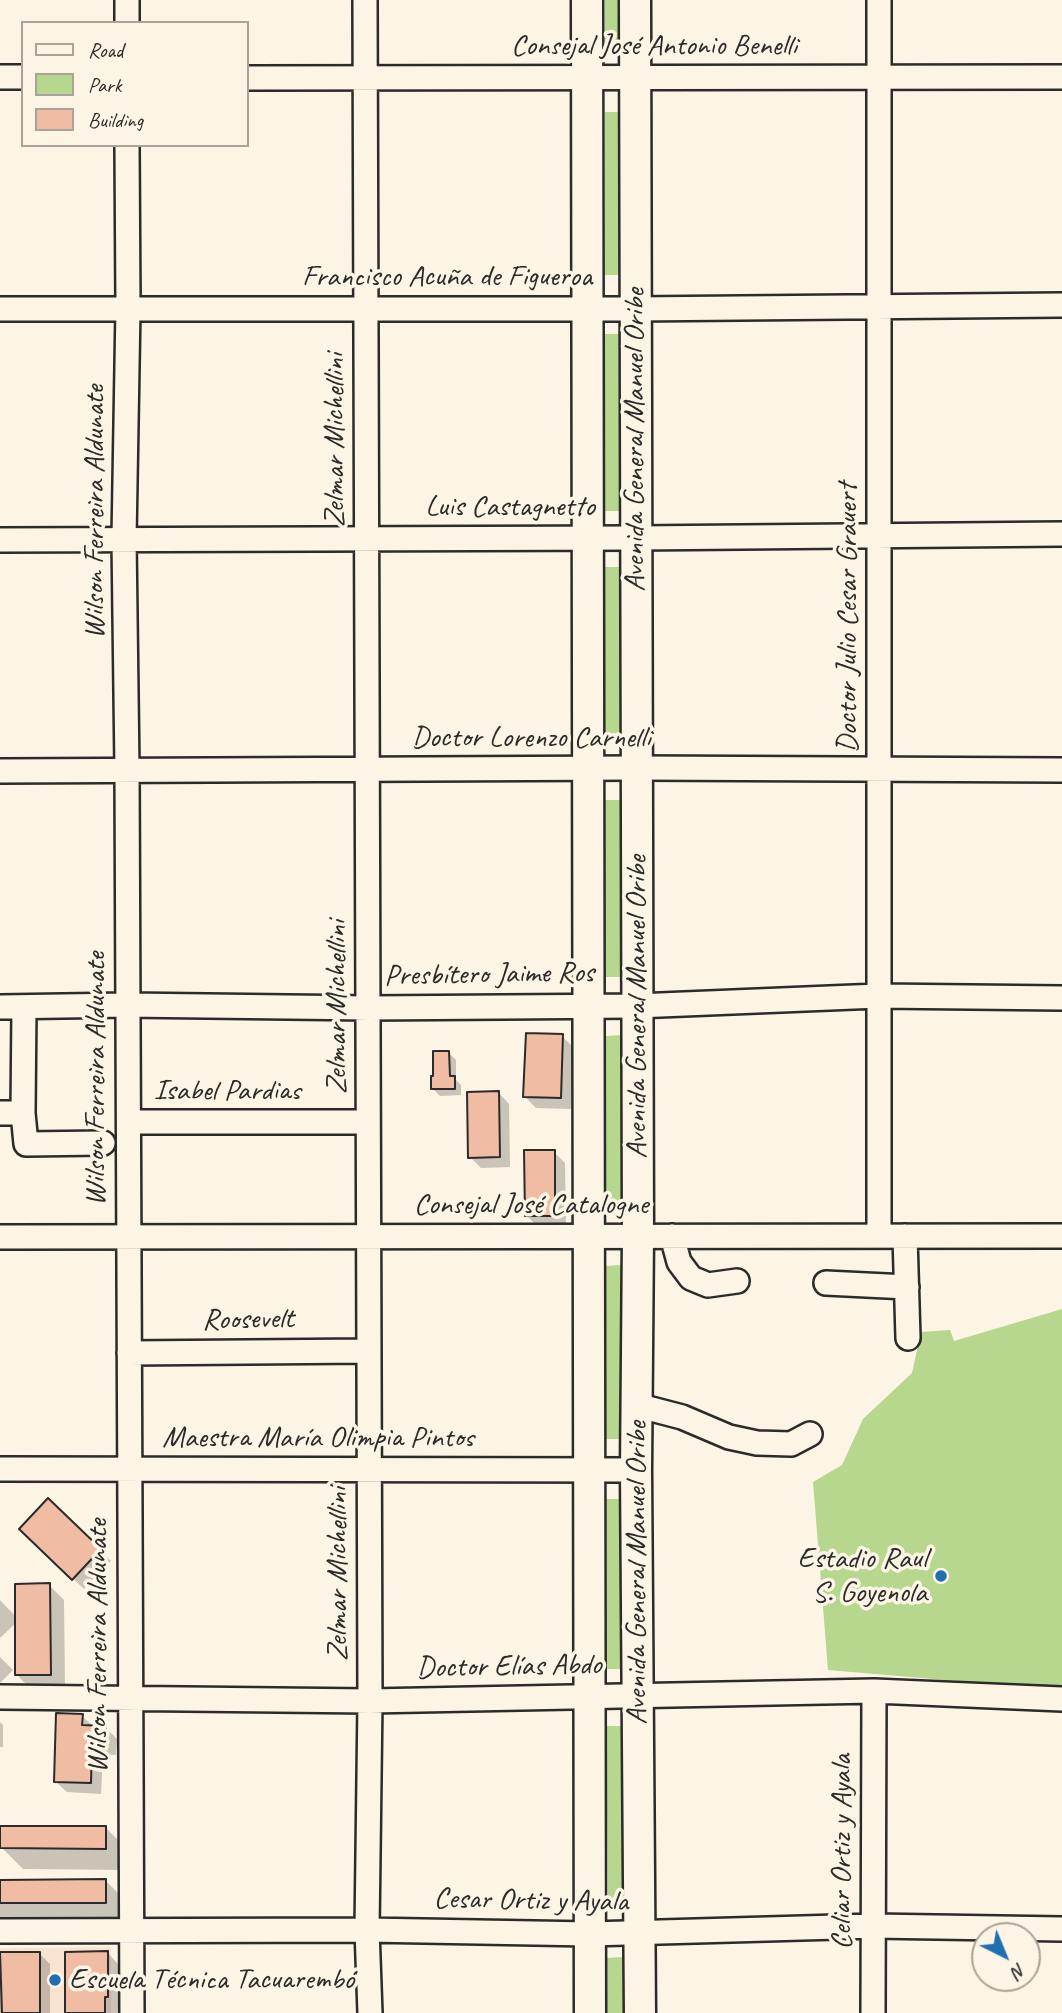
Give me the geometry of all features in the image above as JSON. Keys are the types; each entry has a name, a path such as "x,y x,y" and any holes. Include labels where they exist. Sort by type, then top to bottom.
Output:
{"main road":[{"name":"Avenida General Manuel Oribe","path":"587,0 590,2013"},
{"name":"Avenida General Manuel Oribe","path":"635,0 638,1235 636,1470 640,2013"}],"street":[{"path":"127,0 127,21"},
{"name":"Zelmar Michellini","path":"365,0 370,1701 367,1930 370,2013"},
{"name":"Doctor Julio Cesar Grauert","path":"879,0 879,1236"},
{"path":"0,78 21,77"},
{"name":"Consejal José Antonio Benelli","path":"248,78 1062,77"},
{"name":"Wilson Ferreira Aldunate","path":"127,147 128,308 124,539 132,2013"},
{"name":"Francisco Acuña de Figueroa","path":"0,309 634,309 1062,304"},
{"name":"Luis Castagnetto","path":"0,540 1062,534"},
{"name":"Doctor Lorenzo Carnelli","path":"0,771 636,768 1062,770"},
{"name":"Presbítero Jaime Ros","path":"0,1007 636,1006 878,996 1062,998"},
{"path":"24,1007 23,1113 26,1144 103,1143"},
{"path":"0,1114 23,1113"},
{"name":"Isabel Pardias","path":"129,1122 368,1122"},
{"path":"672,1236 679,1262 691,1278 708,1284 737,1281"},
{"path":"905,1236 908,1338"},
{"name":"Consejal José Catalogne","path":"0,1237 1062,1236"},
{"path":"826,1283 907,1287"},
{"name":"Roosevelt","path":"129,1353 367,1351"},
{"path":"636,1405 682,1417 729,1437 757,1443 791,1444 810,1434"},
{"name":"Maestra María Olimpia Pintos","path":"0,1469 636,1470"},
{"name":"Doctor Elías Abdo","path":"0,1697 370,1701 874,1690 1062,1699"},
{"name":"Celiar Ortiz y Ayala","path":"873,2013 874,1690"},
{"name":"Cesar Ortiz y Ayala","path":"0,1931 367,1930 590,1934 873,1926 1062,1929"}],"shaded area":[{"name":"Escuela Técnica Tacuarembó","path":"111,1947 111,2013 0,2013 0,1948"}],"green space":[{"path":"605,0 619,0 620,48 605,48"},
{"path":"605,112 620,112 620,275 605,275"},
{"path":"604,334 620,334 620,511 604,511"},
{"path":"604,567 621,567 622,740 605,741"},
{"path":"605,800 621,800 621,977 605,977"},
{"path":"622,1035 622,1209 606,1209 606,1036"},
{"path":"621,1265 622,1439 606,1439 605,1266"},
{"name":"Estadio Raul S. Goyenola","path":"1062,1309 1062,1690 828,1670 813,1482 842,1465 863,1419 912,1373 921,1332 950,1330 954,1341"},
{"path":"606,1499 622,1499 622,1669 607,1669"},
{"path":"606,1726 622,1726 623,1902 608,1902"},
{"path":"623,1957 623,2013 606,2013 606,1958"}],"building":[{"path":"526,1033 563,1034 561,1098 523,1097"},
{"path":"433,1051 449,1051 450,1076 455,1076 455,1089 431,1089"},
{"path":"499,1091 500,1157 468,1158 467,1092"},
{"path":"524,1150 555,1150 555,1216 525,1216"},
{"path":"48,1498 101,1549 72,1580 19,1529"},
{"path":"50,1583 51,1675 15,1675 15,1584"},
{"path":"56,1713 83,1714 82,1725 106,1726 106,1744 92,1744 91,1783 54,1782"},
{"path":"0,1826 106,1826 106,1849 0,1848"},
{"path":"106,1879 106,1903 0,1903 0,1880"},
{"path":"108,1951 108,1997 105,1997 105,2013 65,2013 65,1952"},
{"path":"0,1952 40,1952 40,2013 2,2013"}],"place":[{"name":"Estadio Raul S. Goyenola","path":"941,1576"},
{"name":"Escuela Técnica Tacuarembó","path":"55,1980"}]}
